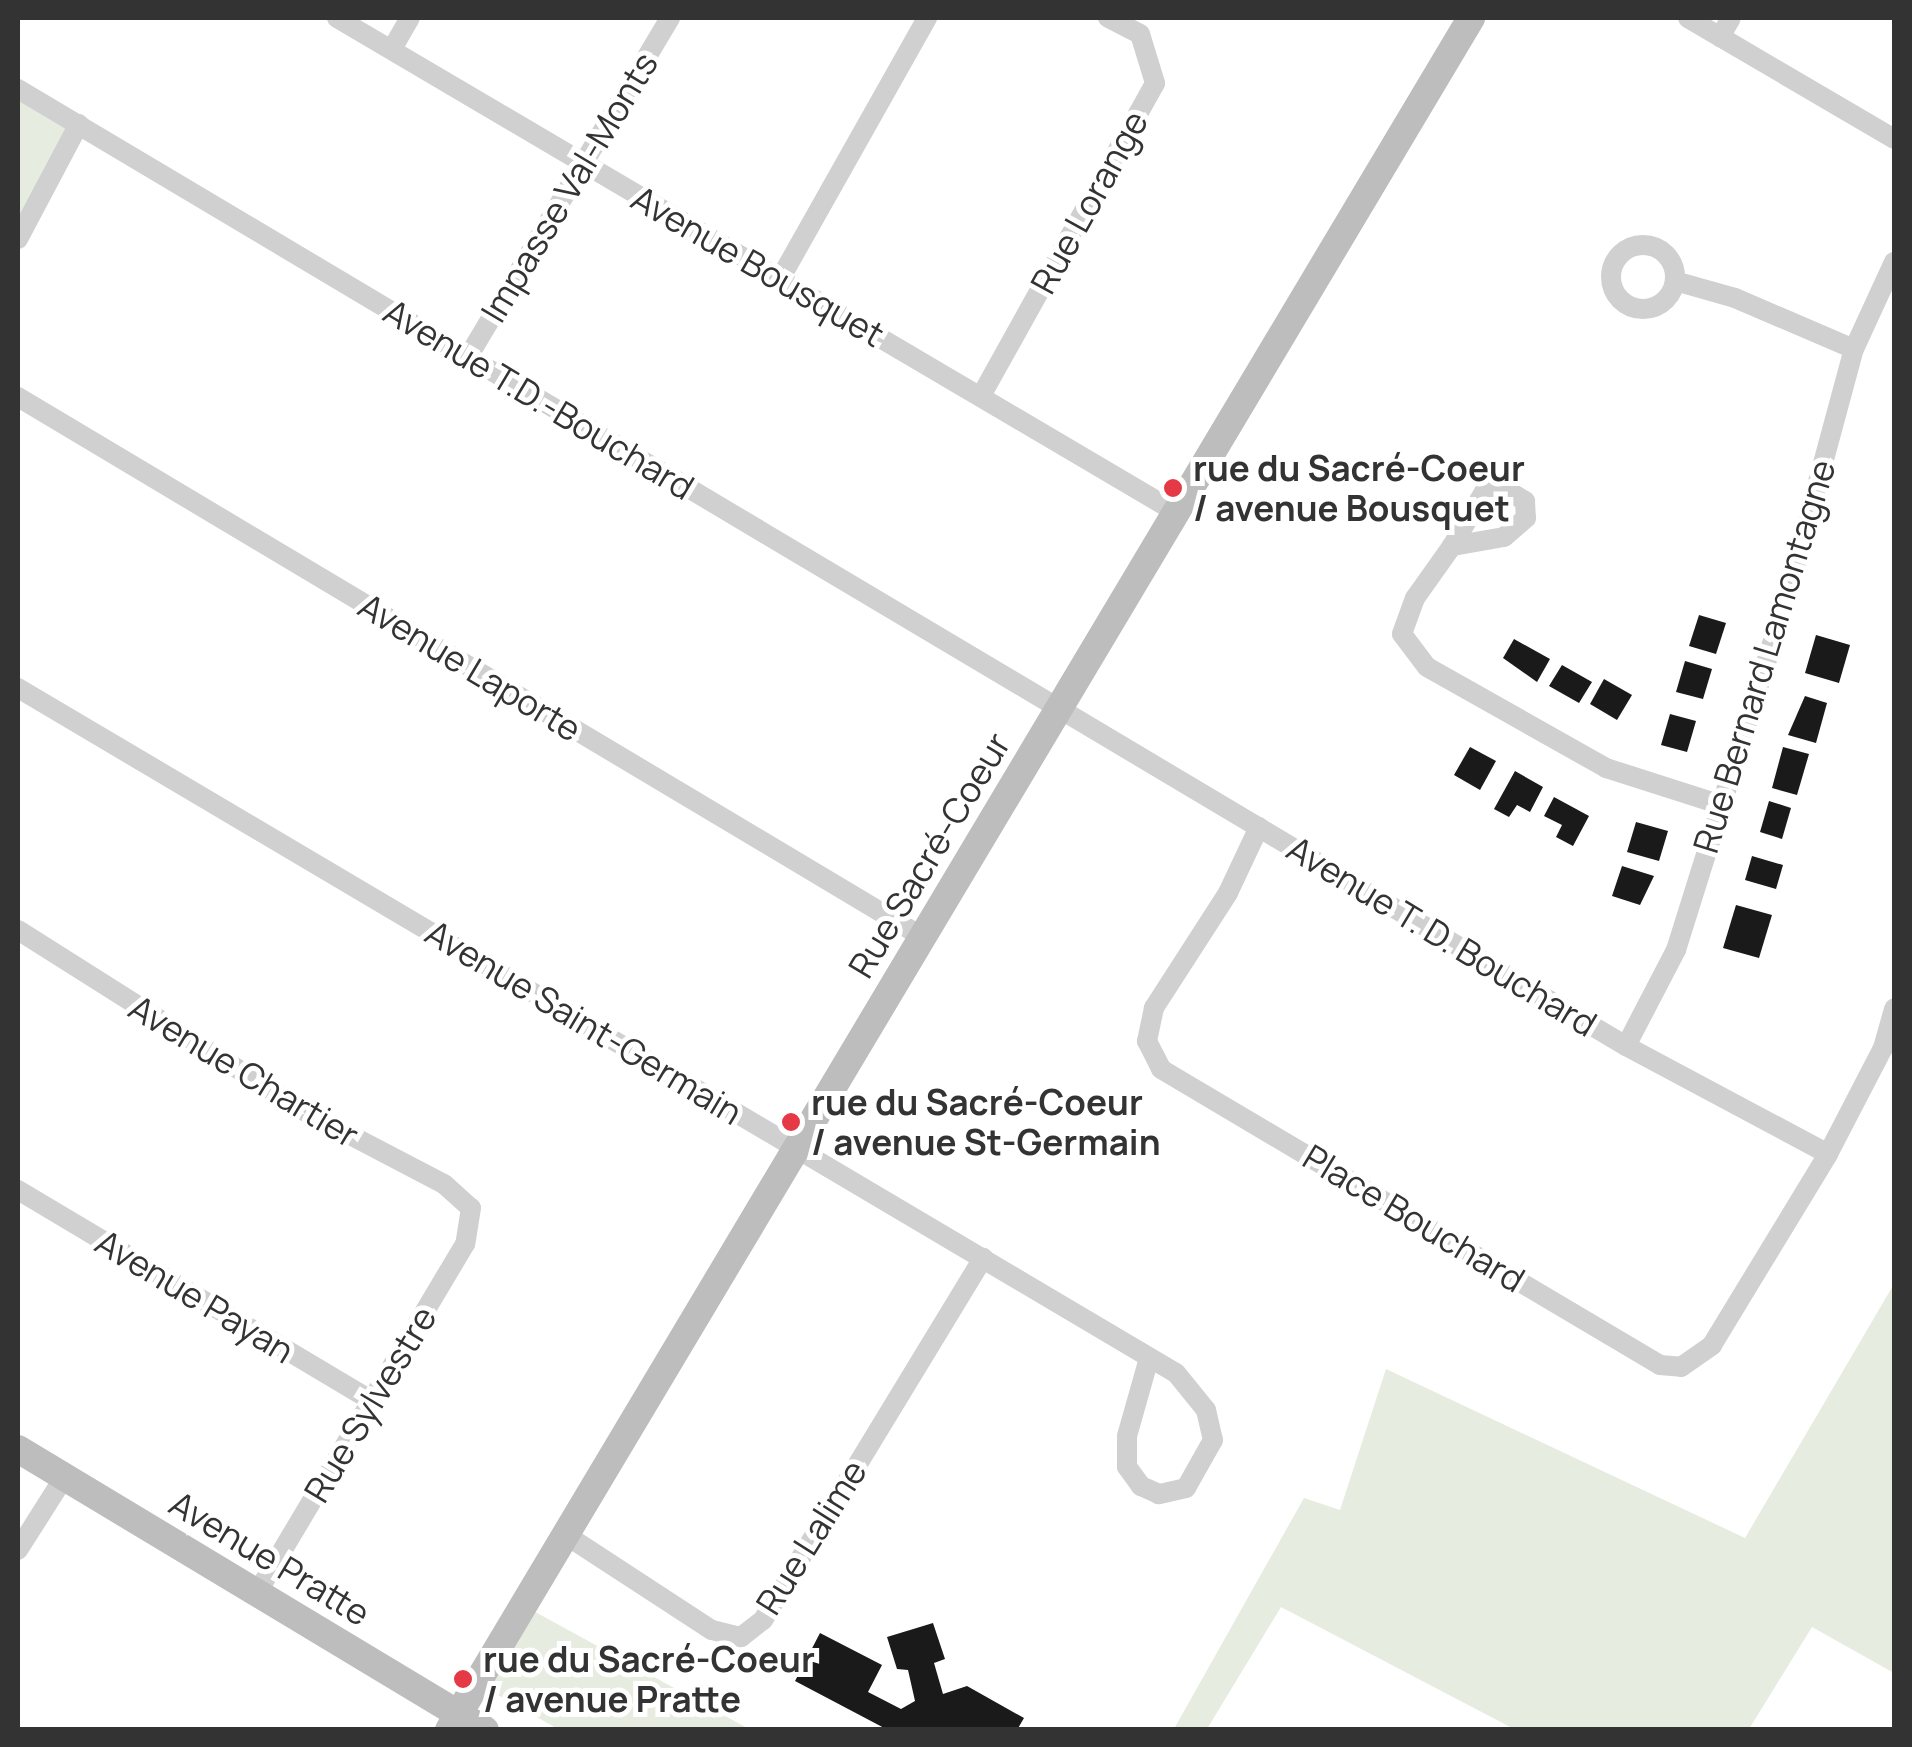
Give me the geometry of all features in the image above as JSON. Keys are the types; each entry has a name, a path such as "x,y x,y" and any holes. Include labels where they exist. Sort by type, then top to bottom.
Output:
{"street":[{"name":"Avenue Bousquet","path":"337,18 1179,514"},
{"path":"392,49 410,18"},
{"name":"Impasse Val-Monts","path":"468,357 670,18"},
{"path":"780,279 927,18"},
{"name":"Rue Lorange","path":"980,396 1155,83 1140,34 1108,18"},
{"name":"Rue Sacré-Coeur","path":"454,1722 1179,514 1471,18"},
{"path":"1688,18 1894,139"},
{"path":"1720,37 1731,18"},
{"name":"Avenue T.D.-Bouchard","path":"18,88 1059,711"},
{"path":"18,239 79,124"},
{"name":"Rue Bernard Lamontagne","path":"1626,1046 1676,950 1788,593 1854,349 1894,262"},
{"path":"1675,281 1735,298 1854,349"},
{"name":"Avenue Laporte","path":"18,397 924,938"},
{"path":"1452,546 1414,598 1402,634 1428,668 1606,768 1719,804"},
{"name":"Avenue Saint-Germain","path":"18,688 798,1148 1150,1358 1191,1386 1206,1410 1213,1440 1186,1488 1159,1494 1140,1486 1128,1467 1127,1436 1150,1358"},
{"name":"Avenue T. D. Bouchard","path":"1059,711 1626,1046 1828,1154"},
{"name":"Place Bouchard","path":"1259,827 1228,893 1154,1008 1147,1041 1160,1070 1396,1204 1660,1366 1681,1367 1712,1345 1828,1154 1883,1048 1894,1009"},
{"name":"Avenue Chartier","path":"18,930 308,1113 444,1184 471,1208"},
{"name":"Avenue Payan","path":"18,1190 372,1401"},
{"name":"Rue Sylvestre","path":"256,1595 465,1244 471,1208"},
{"name":"Rue Lalime","path":"566,1534 712,1630 741,1636 763,1620 982,1258"},
{"name":"Avenue Pratte","path":"18,1450 454,1722 485,1730"},
{"path":"18,1550 65,1476"}],"shaded area":[{"path":"18,89 79,124 18,231"},
{"path":"1894,1284 1894,1673 1812,1627 1749,1729 1514,1729 1281,1607 1207,1729 1174,1729 1304,1498 1340,1510 1386,1369 1745,1538"},
{"path":"528,1608 749,1729 558,1729 482,1686"}],"building":[{"path":"1699,615 1726,623 1716,654 1689,646"},
{"path":"1816,635 1850,645 1839,683 1805,673"},
{"path":"1514,639 1550,659 1537,682 1503,658"},
{"path":"1685,661 1712,669 1703,699 1676,692"},
{"path":"1562,665 1592,682 1579,703 1549,686"},
{"path":"1604,679 1632,695 1617,720 1590,704"},
{"path":"1805,696 1827,703 1816,743 1788,735"},
{"path":"1670,714 1696,721 1687,752 1661,745"},
{"path":"1470,747 1496,761 1480,790 1454,775"},
{"path":"1783,747 1809,754 1797,795 1772,788"},
{"path":"1515,771 1543,787 1530,812 1517,805 1509,817 1494,809"},
{"path":"1554,797 1589,816 1573,846 1556,837 1562,825 1544,816"},
{"path":"1769,801 1791,808 1782,839 1760,832"},
{"path":"1636,822 1668,831 1659,861 1627,852"},
{"path":"1752,856 1783,865 1776,889 1745,880"},
{"path":"1622,866 1654,876 1640,905 1612,896"},
{"path":"1736,905 1772,915 1759,958 1723,948"},
{"path":"933,1623 945,1659 934,1663 943,1694 967,1686 1024,1718 1017,1730 888,1730 795,1681 820,1633 882,1665 868,1692 901,1709 915,1701 908,1670 897,1669 887,1637"}],"place":[{"name":"rue du Sacré-Coeur / avenue Bousquet","path":"1173,488"},
{"name":"rue du Sacré-Coeur / avenue St-Germain","path":"791,1122"},
{"name":"rue du Sacré-Coeur / avenue Pratte","path":"463,1679"}]}
